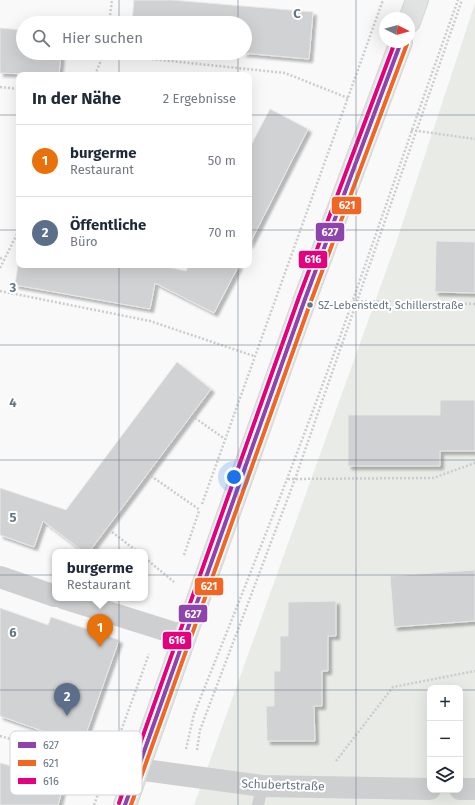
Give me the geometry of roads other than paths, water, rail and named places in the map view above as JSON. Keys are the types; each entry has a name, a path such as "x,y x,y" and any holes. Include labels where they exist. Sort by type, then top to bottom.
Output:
{"street":[{"path":"413,12 417,0"},
{"path":"142,755 337,213 399,48"},
{"path":"0,576 52,595"},
{"path":"73,601 184,636"},
{"name":"Schubertstraße","path":"142,770 186,776 260,796 427,789"},
{"path":"463,789 475,790"},
{"path":"125,805 128,795"}],"place":[{"name":"SZ-Lebenstedt, Schillerstraße","path":"310,305"},
{"name":"burgerme","path":"100,647"},
{"name":"Öffentliche","path":"67,716"}]}
